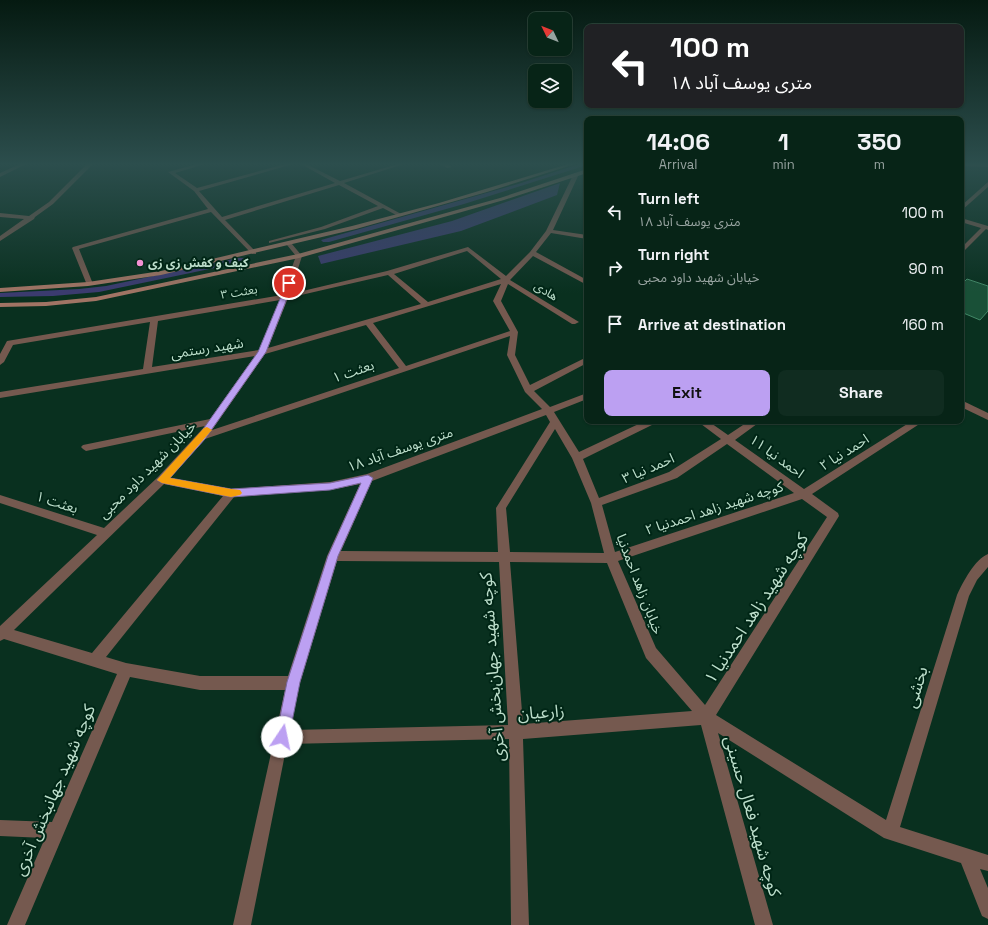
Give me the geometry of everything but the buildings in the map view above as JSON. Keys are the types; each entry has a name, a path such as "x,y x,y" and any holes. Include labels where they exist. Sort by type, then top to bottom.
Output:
{"main road":[{"path":"0,290 89,284 145,276 290,245 428,207"},
{"path":"0,305 46,304 96,299 299,256 473,207"},
{"path":"254,252 262,264"}],"street":[{"path":"0,239 46,207"},
{"path":"210,207 254,252"},
{"path":"222,219 261,207"},
{"path":"270,242 323,228 380,207"},
{"path":"385,207 400,215"},
{"path":"514,332 497,301 506,280 549,231 560,207"},
{"path":"89,284 75,248 212,210"},
{"path":"0,215 32,218"},
{"path":"964,221 986,228 964,249"},
{"path":"549,231 584,237"},
{"path":"290,245 299,256"},
{"name":"بعثت ۳","path":"0,362 10,343 285,297 389,273 468,249"},
{"name":"هادی","path":"468,249 506,280 575,322"},
{"path":"532,252 584,281"},
{"name":"خیابان شهید داود محبی","path":"1,633 162,480 202,437 262,352 285,297 299,256"},
{"path":"389,273 426,304"},
{"name":"شهید رستمی","path":"0,395 262,352 368,322 506,280"},
{"path":"147,371 154,319"},
{"path":"368,322 404,369"},
{"name":"بعثت ۱","path":"202,437 514,332"},
{"name":"خیابان زاهد احمدنیا","path":"514,332 511,355 528,390 548,410 577,457 596,503 611,558 651,653 706,717 890,832 988,863"},
{"path":"528,390 584,362"},
{"name":"۱۸ متری یوسف آباد","path":"162,480 231,493 330,486 368,478 584,397"},
{"path":"964,405 988,417"},
{"path":"86,447 214,421"},
{"name":"کوچه شهید جهان‌بخش آخری","path":"520,925 516,732 503,557 501,508 555,422"},
{"path":"577,457 647,424"},
{"name":"احمد نیا ۱۱","path":"706,424 834,516"},
{"name":"احمد نیا ۳","path":"596,503 673,475 752,424"},
{"name":"احمد نیا ۲","path":"804,494 914,424"},
{"path":"242,925 293,682 333,556 368,478"},
{"path":"95,660 231,493"},
{"name":"کوچه شهید زاهد احمدنیا ۲","path":"333,556 611,558 804,494"},
{"name":"بعثت ۱","path":"0,500 105,533"},
{"name":"کوچه شهید زاهد احمدنیا ۱","path":"706,717 834,516"},
{"name":"بخشی","path":"890,832 963,595 973,576 988,559"},
{"path":"1,633 126,670 200,683 293,682"},
{"name":"کوچه شهید جهانبخش آخری","path":"16,925 126,670"},
{"name":"زارعیان","path":"282,737 516,732 706,717"},
{"name":"کوچه شهید فعال حسینی","path":"706,717 764,925"},
{"path":"0,828 57,830"},
{"path":"967,856 988,910"}],"shaded area":[{"path":"437,207 453,207 329,242 323,242 321,240"},
{"path":"491,207 525,207 461,231 321,264 318,256 452,221"},
{"path":"238,258 247,258 248,261 99,292 53,296 0,297 0,293 79,289 106,286"}],"slow traffic":[{"path":"207,430 162,480 237,493"}],"place":[{"name":"کیف و کفش زی زی","path":"140,263"}],"route":[{"path":"282,737 293,682 333,556 368,478 330,486 231,493 162,480 202,437 262,352 285,297 289,283"}]}
